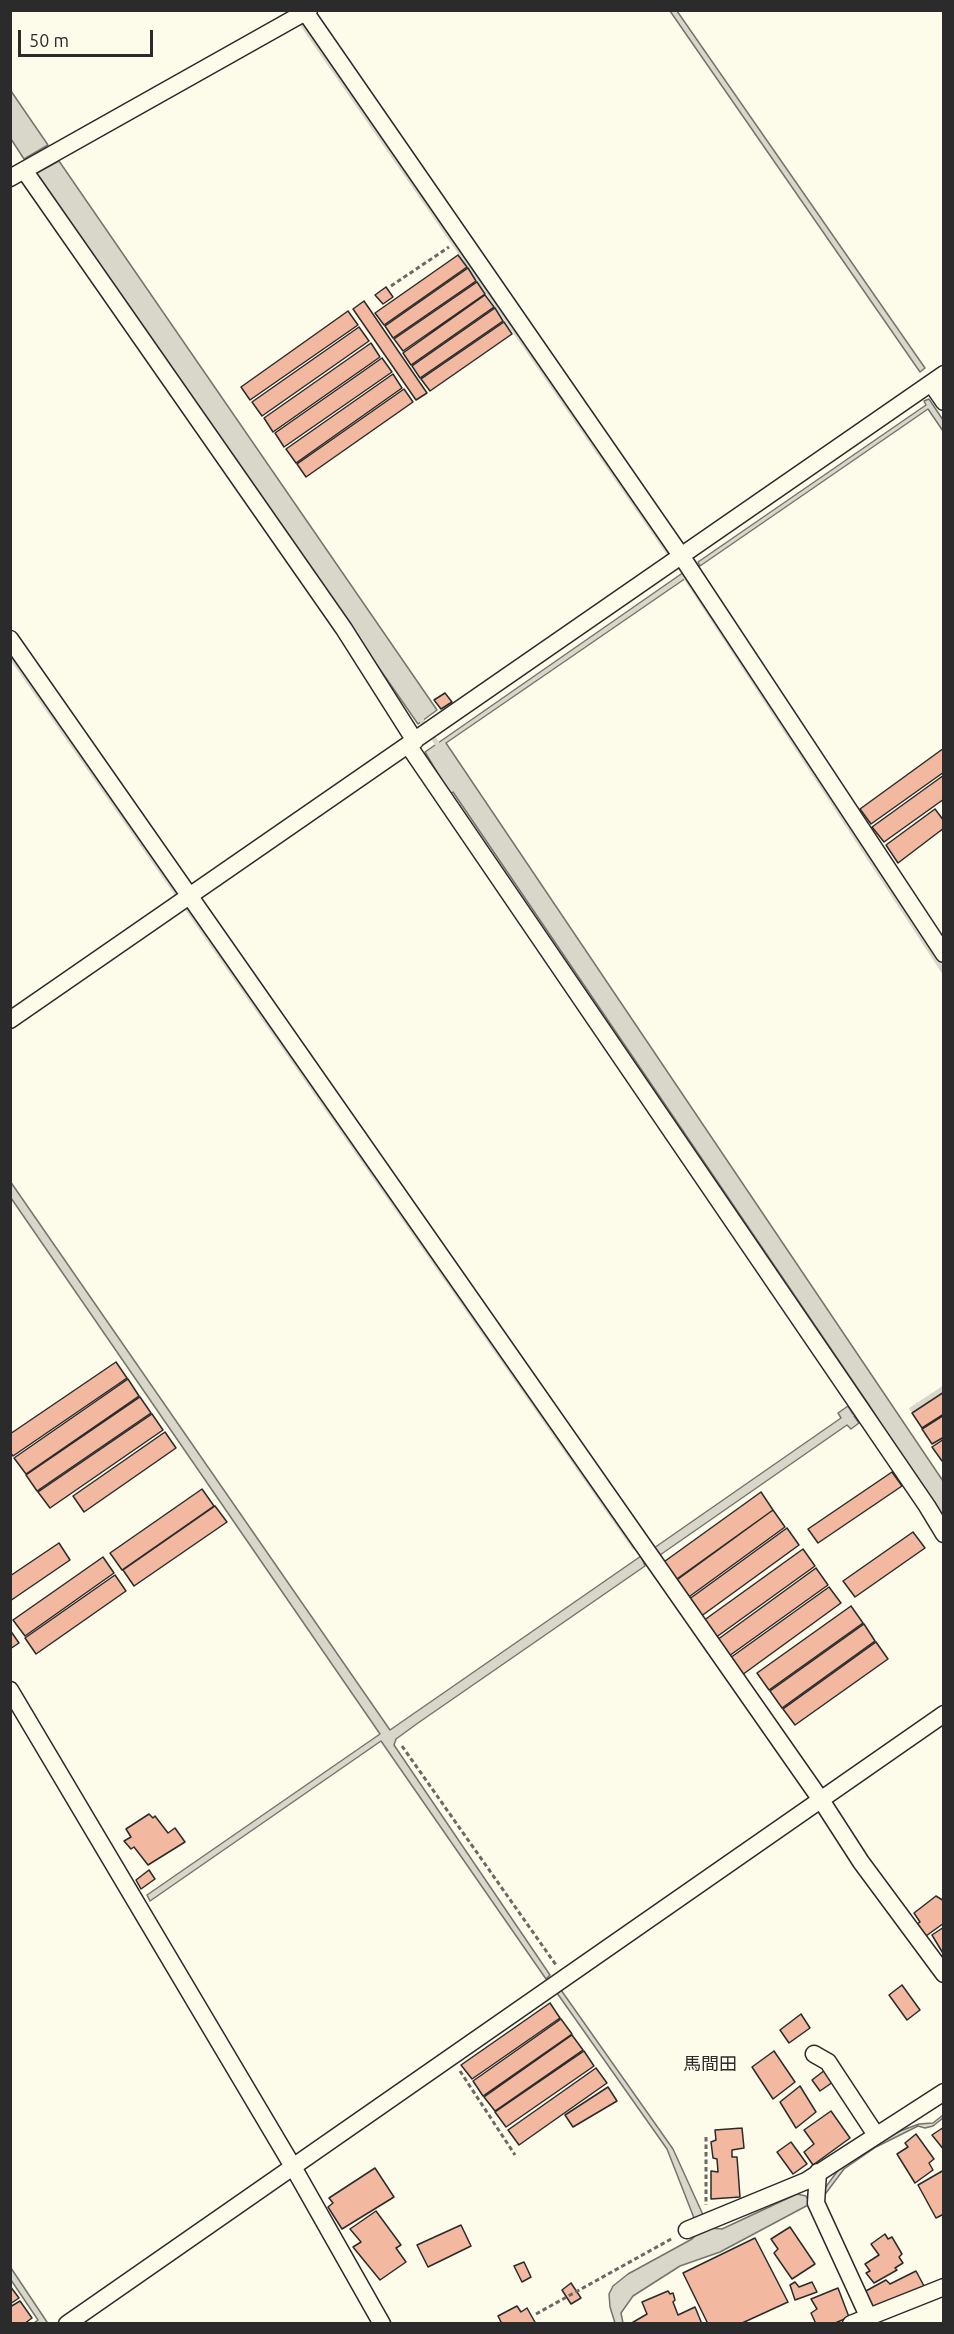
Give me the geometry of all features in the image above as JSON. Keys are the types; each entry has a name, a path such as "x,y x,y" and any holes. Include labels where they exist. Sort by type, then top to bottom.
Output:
{"street":[{"path":"944,954 682,557 307,11 17,174 345,629 414,742 944,1534"},
{"path":"10,1020 682,557 937,378 944,402"},
{"path":"10,639 821,1800 861,1862 944,1974"},
{"path":"10,1690 292,2165 382,2324"},
{"path":"67,2324 292,2165 944,1714"},
{"path":"814,2054 828,2062 876,2135"},
{"path":"687,2229 806,2181 944,2091"},
{"path":"818,2172 816,2203 868,2316"},
{"path":"851,2324 944,2287"}],"path":[{"path":"391,286 424,261 462,239"},
{"path":"402,1746 565,1978"},
{"path":"450,2056 515,2155"},
{"path":"706,2137 706,2222"},
{"path":"536,2314 687,2229"}],"shaded area":[{"path":"670,11 677,11 925,368 920,372"},
{"path":"11,91 48,145 24,159 11,139"},
{"path":"59,161 437,710 418,724 35,174"},
{"path":"929,399 943,420 943,431 928,409 700,566 698,562 926,405 924,401"},
{"path":"684,572 686,578 446,743 943,1481 943,1522 869,1405 453,792 450,794 425,752"},
{"path":"10,1181 390,1730 641,1556 645,1566 418,1723 396,1739 394,1745 550,1975 546,1979 381,1741 150,1901 147,1895 380,1734 11,1198"},
{"path":"866,1404 869,1407 854,1416 859,1423 851,1429 847,1425 660,1555 654,1548 841,1418 838,1413 848,1406 853,1414"},
{"path":"561,1990 673,2149 709,2228 722,2229 797,2194 806,2196 810,2204 720,2252 680,2266 633,2296 621,2313 623,2323 615,2323 610,2307 609,2294 613,2286 628,2274 692,2239 697,2234 694,2218 667,2149 557,1993"},
{"path":"943,2115 943,2118 933,2126 925,2128 918,2126 876,2147 844,2169 823,2197 822,2192 839,2169 874,2145 900,2131 919,2124 933,2123"},
{"path":"11,2268 46,2323 34,2323 38,2320 11,2280"}],"building":[{"path":"458,255 467,267 384,325 375,313"},
{"path":"468,268 476,281 393,338 385,326"},
{"path":"477,282 485,294 403,351 394,339"},
{"path":"386,287 393,297 383,304 375,295"},
{"path":"485,295 494,307 411,365 403,353"},
{"path":"364,301 427,393 416,400 353,309"},
{"path":"495,308 503,321 420,378 412,366"},
{"path":"348,311 358,325 250,400 241,387"},
{"path":"504,322 512,334 430,391 421,379"},
{"path":"359,327 369,341 262,416 252,402"},
{"path":"371,343 380,357 273,432 264,418"},
{"path":"382,358 392,372 284,447 275,433"},
{"path":"393,374 402,388 296,463 286,449"},
{"path":"404,389 413,402 306,477 297,464"},
{"path":"445,693 452,702 441,709 434,700"},
{"path":"944,748 944,772 871,824 860,809"},
{"path":"944,775 944,799 884,842 872,827"},
{"path":"935,809 944,821 944,828 898,863 886,845"},
{"path":"116,1362 127,1378 13,1456 10,1452 10,1434"},
{"path":"128,1379 139,1396 26,1474 14,1458"},
{"path":"944,1392 944,1414 922,1428 912,1413"},
{"path":"140,1397 151,1413 37,1491 26,1475"},
{"path":"152,1414 163,1430 50,1508 38,1492"},
{"path":"944,1415 944,1437 932,1444 922,1429"},
{"path":"165,1432 176,1448 84,1512 73,1496"},
{"path":"944,1439 944,1460 942,1461 932,1447"},
{"path":"892,1472 902,1486 818,1543 808,1529"},
{"path":"202,1489 214,1506 122,1570 110,1553"},
{"path":"761,1492 773,1510 674,1581 661,1564"},
{"path":"215,1506 227,1522 134,1586 123,1570"},
{"path":"773,1510 785,1527 686,1599 674,1582"},
{"path":"787,1528 799,1545 700,1617 688,1600"},
{"path":"913,1532 925,1548 855,1597 843,1581"},
{"path":"59,1543 70,1560 10,1601 10,1576"},
{"path":"803,1549 815,1566 715,1638 703,1621"},
{"path":"103,1557 114,1573 25,1636 13,1620"},
{"path":"816,1568 828,1585 729,1656 717,1640"},
{"path":"115,1575 126,1591 36,1654 25,1638"},
{"path":"829,1587 841,1603 742,1675 730,1658"},
{"path":"851,1606 863,1623 769,1690 757,1673"},
{"path":"864,1624 875,1641 782,1708 770,1691"},
{"path":"10,1630 19,1643 10,1649"},
{"path":"876,1642 888,1659 795,1725 783,1709"},
{"path":"149,1814 153,1818 155,1816 168,1833 175,1828 185,1842 148,1865 134,1847 131,1849 124,1841 131,1837 126,1829"},
{"path":"149,1870 155,1879 141,1889 136,1880"},
{"path":"936,1896 944,1901 944,1923 926,1936 917,1924 920,1922 914,1913"},
{"path":"944,1927 944,1955 932,1935"},
{"path":"902,1985 920,2010 907,2020 889,1995"},
{"path":"550,2003 560,2018 472,2079 461,2065"},
{"path":"801,2014 810,2028 789,2043 780,2030"},
{"path":"561,2019 572,2034 483,2096 473,2081"},
{"path":"572,2035 583,2050 495,2111 484,2097"},
{"path":"584,2051 594,2066 506,2127 495,2112"},
{"path":"774,2051 795,2082 773,2099 752,2067"},
{"path":"596,2068 607,2083 519,2145 508,2130"},
{"path":"825,2070 833,2082 820,2091 812,2080"},
{"path":"800,2086 816,2112 796,2128 780,2102"},
{"path":"608,2087 617,2101 573,2127 565,2115"},
{"path":"831,2111 850,2138 813,2165 804,2152 814,2144 804,2130"},
{"path":"944,2127 944,2150 932,2135"},
{"path":"742,2128 744,2148 732,2150 732,2157 737,2157 740,2197 711,2199 711,2171 718,2172 717,2159 713,2158 711,2142 716,2140 715,2130"},
{"path":"916,2134 934,2159 929,2163 933,2170 915,2183 897,2154 908,2147 905,2143"},
{"path":"791,2142 807,2164 793,2174 777,2152"},
{"path":"375,2168 394,2197 342,2229 328,2207 333,2203 329,2198"},
{"path":"944,2170 944,2214 936,2218 918,2185"},
{"path":"376,2211 401,2245 396,2248 406,2262 380,2280 353,2247 361,2242 350,2229"},
{"path":"461,2225 471,2246 428,2267 417,2245"},
{"path":"790,2227 815,2264 792,2279 774,2253 778,2249 771,2239"},
{"path":"885,2234 888,2239 892,2237 902,2254 899,2257 903,2263 895,2268 897,2270 874,2283 866,2273 870,2271 865,2264 879,2255 871,2244"},
{"path":"755,2238 788,2302 740,2324 708,2324 683,2273"},
{"path":"524,2262 531,2277 522,2282 514,2266"},
{"path":"916,2271 924,2286 872,2310 864,2292 886,2280 890,2284"},
{"path":"795,2282 799,2287 812,2282 817,2292 795,2300 790,2285"},
{"path":"571,2283 581,2298 571,2304 562,2290"},
{"path":"10,2286 19,2298 10,2304"},
{"path":"838,2288 849,2317 833,2324 816,2324 811,2313 817,2309 811,2299"},
{"path":"668,2291 670,2294 673,2293 675,2300 673,2302 678,2315 695,2307 702,2324 630,2324 647,2314 642,2302"},
{"path":"20,2301 32,2318 24,2324 10,2324 10,2307"},
{"path":"517,2306 521,2312 527,2308 536,2324 502,2324 498,2316"}],"waterway":[{"path":"298,18 668,552"},
{"path":"686,578 944,972"},
{"path":"10,655 634,1547"},
{"path":"419,716 440,748"},
{"path":"912,1409 944,1388"}],"district":[{"name":"馬間田","path":"710,2064"}]}
